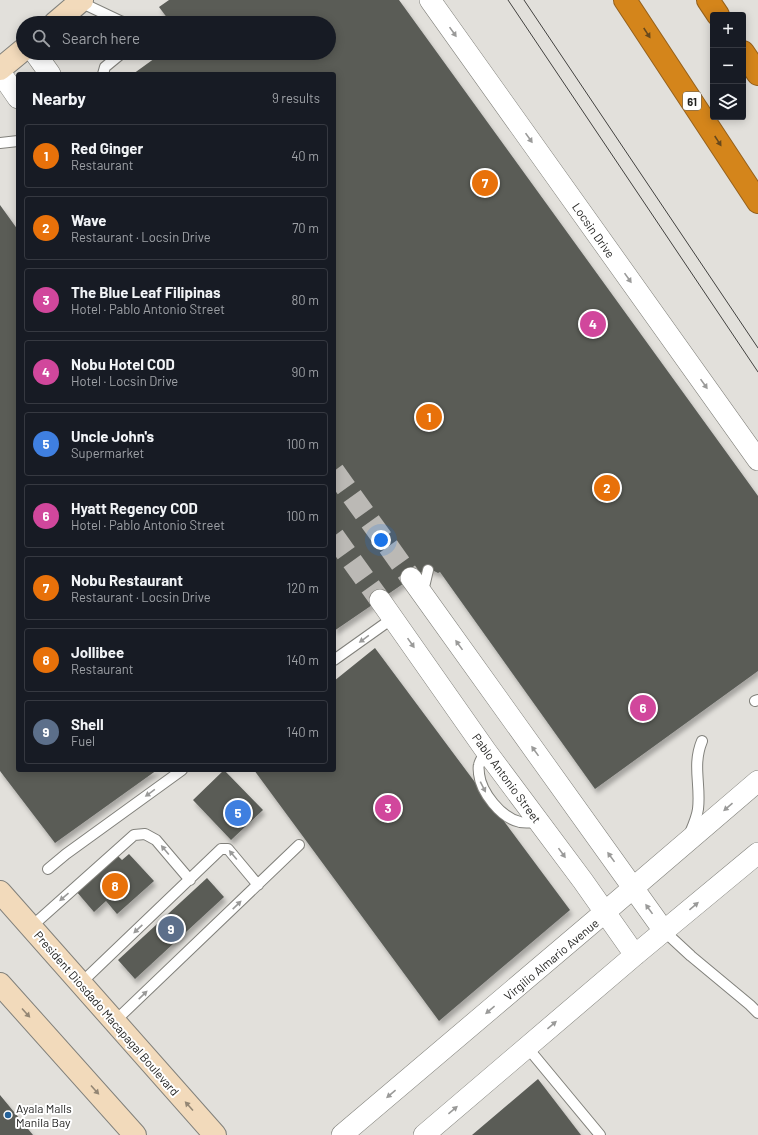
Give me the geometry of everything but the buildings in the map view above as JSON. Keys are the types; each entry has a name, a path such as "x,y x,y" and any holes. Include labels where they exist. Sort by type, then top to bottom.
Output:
{"highway":[{"name":"61","path":"625,0 758,202"},
{"path":"708,0 716,12"},
{"path":"746,56 758,74"}],"main road":[{"path":"63,16 81,1"},
{"path":"0,69 16,56"},
{"name":"President Diosdado Macapagal Boulevard","path":"0,892 215,1135"},
{"path":"0,984 135,1135"}],"street":[{"name":"Locsin Drive","path":"430,0 758,460"},
{"path":"40,60 49,72"},
{"path":"0,72 16,95"},
{"path":"420,580 664,931"},
{"name":"Pablo Antonio Street","path":"380,600 486,751 635,955"},
{"name":"Virgilio Almario Avenue","path":"342,1135 758,781"},
{"path":"424,1135 635,955 758,853"}],"lane":[{"path":"81,1 110,16"},
{"path":"104,72 105,67 114,60"},
{"path":"0,143 16,141"},
{"path":"336,659 393,618"},
{"path":"683,846 693,826 698,810 696,767 698,751 702,741"},
{"path":"48,869 66,854 179,772"},
{"path":"31,927 134,835 145,834 156,840 190,880"},
{"path":"114,1022 299,845"},
{"path":"81,983 221,849 228,849 258,885"},
{"path":"664,931 758,1013"},
{"path":"527,1047 600,1135"}],"tunnel":[{"path":"336,474 411,578"},
{"path":"336,539 380,600"}],"tram line":[{"path":"508,0 758,372"},
{"path":"524,0 758,348"}],"place":[{"name":"Nobu Restaurant","path":"485,183"},
{"name":"Nobu Hotel COD","path":"593,324"},
{"name":"Red Ginger","path":"429,417"},
{"name":"Wave","path":"607,488"},
{"name":"Hyatt Regency COD","path":"643,708"},
{"name":"The Blue Leaf Filipinas","path":"388,808"},
{"name":"Uncle John's","path":"238,813"},
{"name":"Jollibee","path":"115,886"},
{"name":"Shell","path":"171,929"},
{"name":"Ayala Malls Manila Bay","path":"8,1115"}]}
